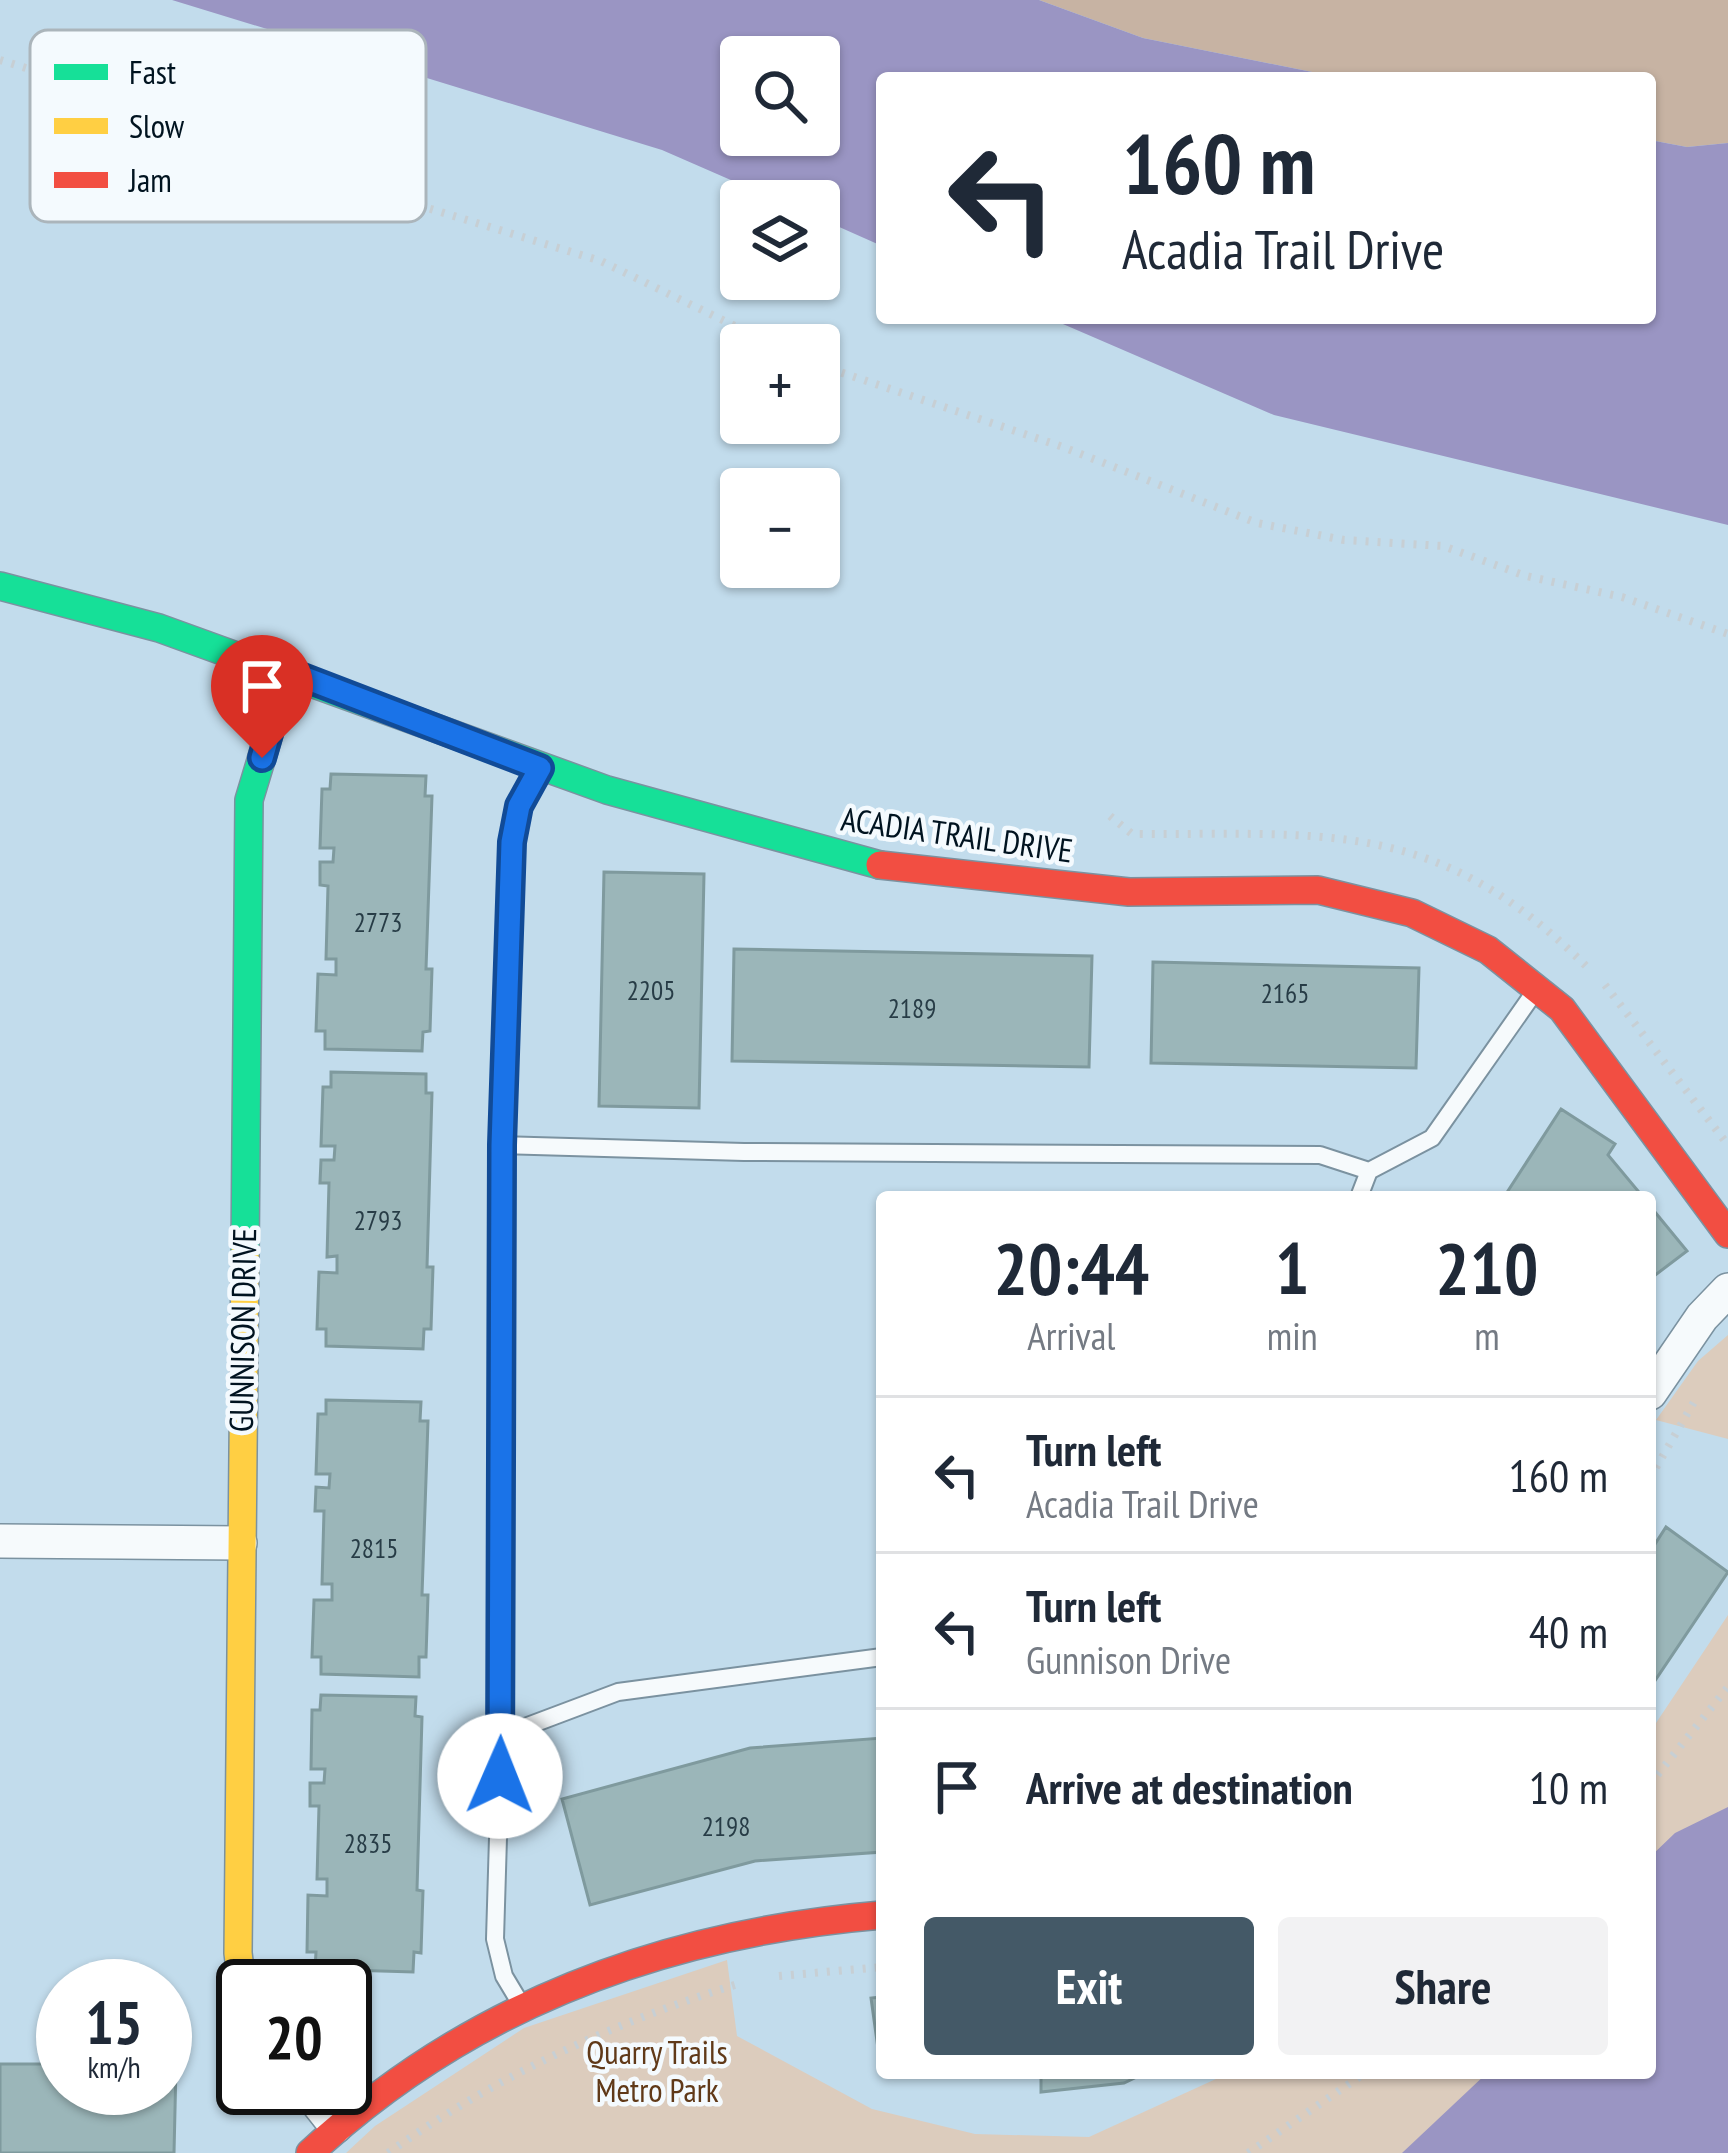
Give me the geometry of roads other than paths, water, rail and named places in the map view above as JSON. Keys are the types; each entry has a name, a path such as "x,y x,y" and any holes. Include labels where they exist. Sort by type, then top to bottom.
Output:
{"street":[{"name":"ACADIA TRAIL DRIVE","path":"0,586 158,628 287,671 540,768 754,834 885,866 1129,892 1318,890 1412,913 1488,950 1562,1010 1728,1234"},
{"name":"GUNNISON DRIVE","path":"239,1959 249,800 287,671"},
{"path":"1656,1384 1702,1317 1728,1290"},
{"path":"0,1541 240,1543"},
{"path":"310,2153 379,2090 520,2002 677,1949 840,1916 876,1915"},
{"path":"327,2115 336,2126"}],"lane":[{"path":"520,2002 504,1976 495,1939 501,1736 502,1145 512,842 519,806 540,768"},
{"path":"1361,1191 1369,1171 1432,1138 1538,987"},
{"path":"502,1145 790,1153 1320,1155 1369,1171"},
{"path":"501,1736 618,1692 876,1659"}],"park label":[{"name":"Quarry Trails Metro Park","path":"657,2070"}]}
